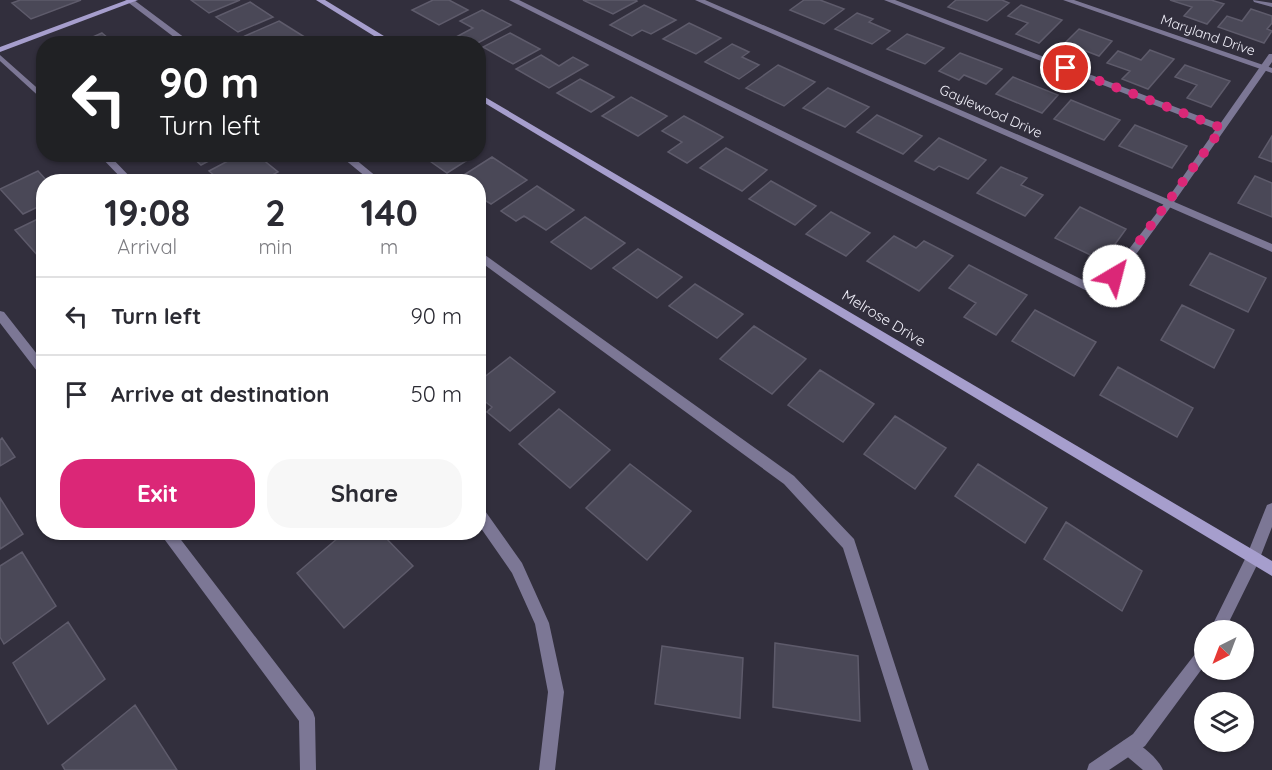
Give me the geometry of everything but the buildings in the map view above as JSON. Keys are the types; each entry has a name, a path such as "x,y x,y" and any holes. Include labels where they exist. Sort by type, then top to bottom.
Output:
{"street":[{"path":"37,36 132,0 179,36"},
{"path":"320,0 380,36"},
{"path":"513,0 1101,294 1222,128 1268,70 1272,56"},
{"name":"Gaylewood Drive","path":"699,0 1272,248"},
{"path":"888,0 1222,128"},
{"name":"Maryland Drive","path":"1067,0 1268,70"},
{"path":"1257,0 1272,5"},
{"path":"0,50 36,36"},
{"path":"0,57 36,91"},
{"name":"Melrose Drive","path":"486,100 1272,569"},
{"path":"110,162 123,174"},
{"path":"353,162 368,174"},
{"path":"486,260 789,480 849,544 921,770"},
{"path":"0,315 36,362"},
{"path":"1222,620 1253,558 1272,508"},
{"path":"486,523 517,568 542,623 556,692 547,770"},
{"path":"172,540 307,718 308,770"},
{"path":"1095,770 1139,740 1194,667"},
{"path":"1129,747 1155,770"}],"route":[{"path":"1066,68 1222,128 1114,276"}]}
